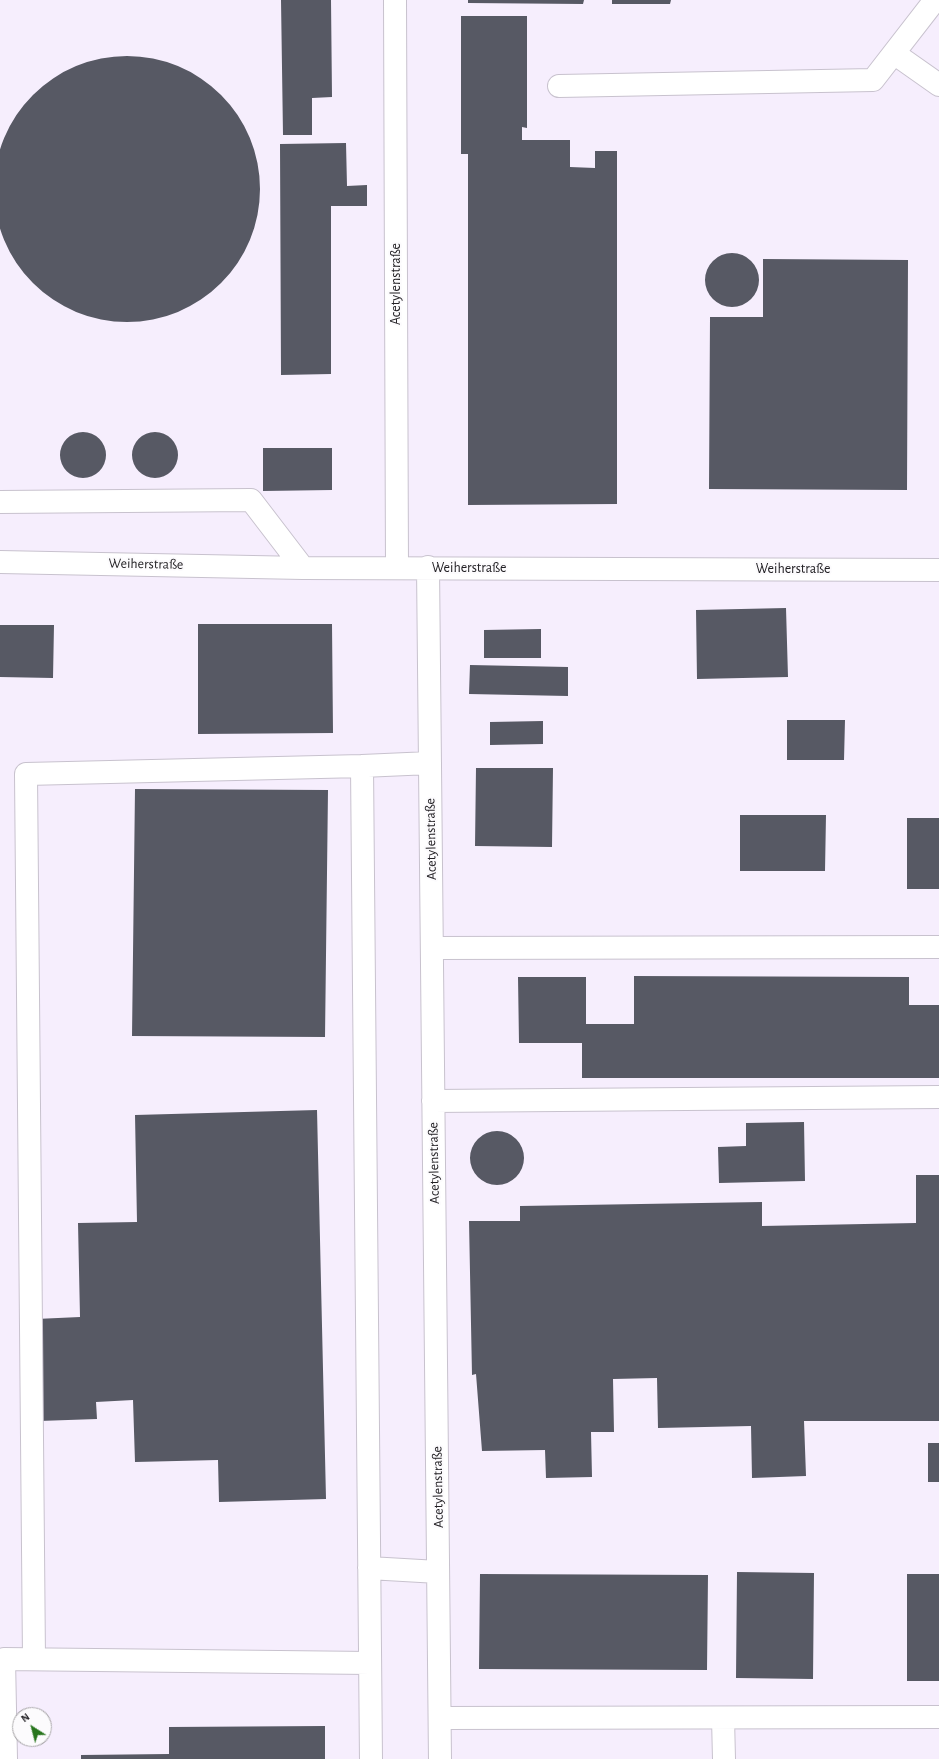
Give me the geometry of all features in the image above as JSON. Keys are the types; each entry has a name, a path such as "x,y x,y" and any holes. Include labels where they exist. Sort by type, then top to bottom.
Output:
{"street":[{"name":"Acetylenstraße","path":"395,0 397,567"},
{"path":"559,86 873,80 895,54 935,0"},
{"path":"895,54 939,85"},
{"path":"0,502 251,500 303,568"},
{"name":"Weiherstraße","path":"0,562 303,568 397,567 939,570"},
{"name":"Acetylenstraße","path":"428,568 440,1759"},
{"path":"34,1659 26,774 430,763"},
{"path":"362,766 371,1759"},
{"path":"432,948 939,947"},
{"path":"434,1101 939,1097"},
{"path":"369,1568 438,1572"},
{"path":"6,1759 4,1659 370,1663"},
{"path":"440,1718 939,1717"},
{"path":"723,1718 724,1759"}],"shaded area":[{"path":"0,0 939,0 939,1759 0,1759"}],"building":[{"path":"281,0 331,0 332,97 312,98 312,135 283,135"},
{"path":"468,0 584,0 583,4 468,3"},
{"path":"612,0 671,0 670,4 612,4"},
{"path":"461,16 527,16 527,128 522,127 522,140 570,140 570,167 595,168 595,151 617,151 617,504 468,505 468,154 461,154"},
{"path":"114,56 140,56 166,61 190,71 212,86 230,104 245,126 255,150 260,176 260,202 255,228 245,252 230,274 212,292 190,307 166,317 140,322 114,322 88,317 64,307 42,292 24,274 9,252 -1,228 -6,202 -6,176 -1,150 9,126 24,104 42,86 64,71 88,61"},
{"path":"346,143 347,186 367,185 367,206 331,206 331,374 281,375 280,144"},
{"path":"727,253 737,253 747,257 755,265 759,275 759,285 755,295 747,303 737,307 727,307 717,303 709,295 705,285 705,275 709,265 717,257"},
{"path":"763,259 908,260 907,490 709,489 710,317 763,317"},
{"path":"79,432 87,432 96,436 102,442 106,455 102,468 96,474 87,478 79,478 70,474 64,468 60,459 60,451 64,442 70,436"},
{"path":"150,432 160,432 168,436 174,442 178,450 178,460 174,468 168,474 160,478 150,478 142,474 136,468 132,460 132,450 136,442 142,436"},
{"path":"263,448 332,448 332,490 263,491"},
{"path":"786,608 788,677 697,679 696,610"},
{"path":"198,624 332,624 333,733 198,734"},
{"path":"0,625 54,625 53,678 0,677"},
{"path":"541,629 541,658 484,658 484,630"},
{"path":"470,665 568,667 568,696 469,694"},
{"path":"787,720 845,720 844,760 787,760"},
{"path":"543,721 543,744 490,745 490,722"},
{"path":"476,768 553,768 552,847 475,846"},
{"path":"135,789 328,790 325,1037 132,1036"},
{"path":"740,815 826,815 825,871 740,871"},
{"path":"907,818 939,818 939,889 907,889"},
{"path":"634,976 909,977 909,1005 939,1005 939,1078 582,1078 582,1043 519,1043 518,977 586,977 586,1024 634,1024"},
{"path":"317,1110 326,1499 219,1502 218,1460 135,1462 133,1400 96,1402 97,1419 39,1421 36,1319 80,1317 78,1223 137,1222 135,1115"},
{"path":"804,1122 805,1181 719,1183 718,1147 746,1146 746,1123"},
{"path":"497,1131 507,1133 516,1139 522,1148 524,1158 522,1168 516,1177 507,1183 497,1185 487,1183 478,1177 472,1168 470,1158 472,1148 478,1139 487,1133"},
{"path":"916,1175 939,1175 939,1421 804,1421 806,1476 752,1478 751,1426 658,1428 657,1378 613,1379 614,1432 591,1432 592,1477 546,1478 545,1450 482,1451 476,1374 472,1375 469,1221 520,1221 520,1206 762,1202 762,1226 916,1223"},
{"path":"928,1443 939,1443 939,1482 928,1482"},
{"path":"737,1572 814,1573 813,1679 736,1678"},
{"path":"480,1574 708,1575 707,1670 479,1669"},
{"path":"907,1574 939,1574 939,1681 907,1681"},
{"path":"325,1726 325,1759 81,1759 81,1755 169,1754 169,1727"}]}
